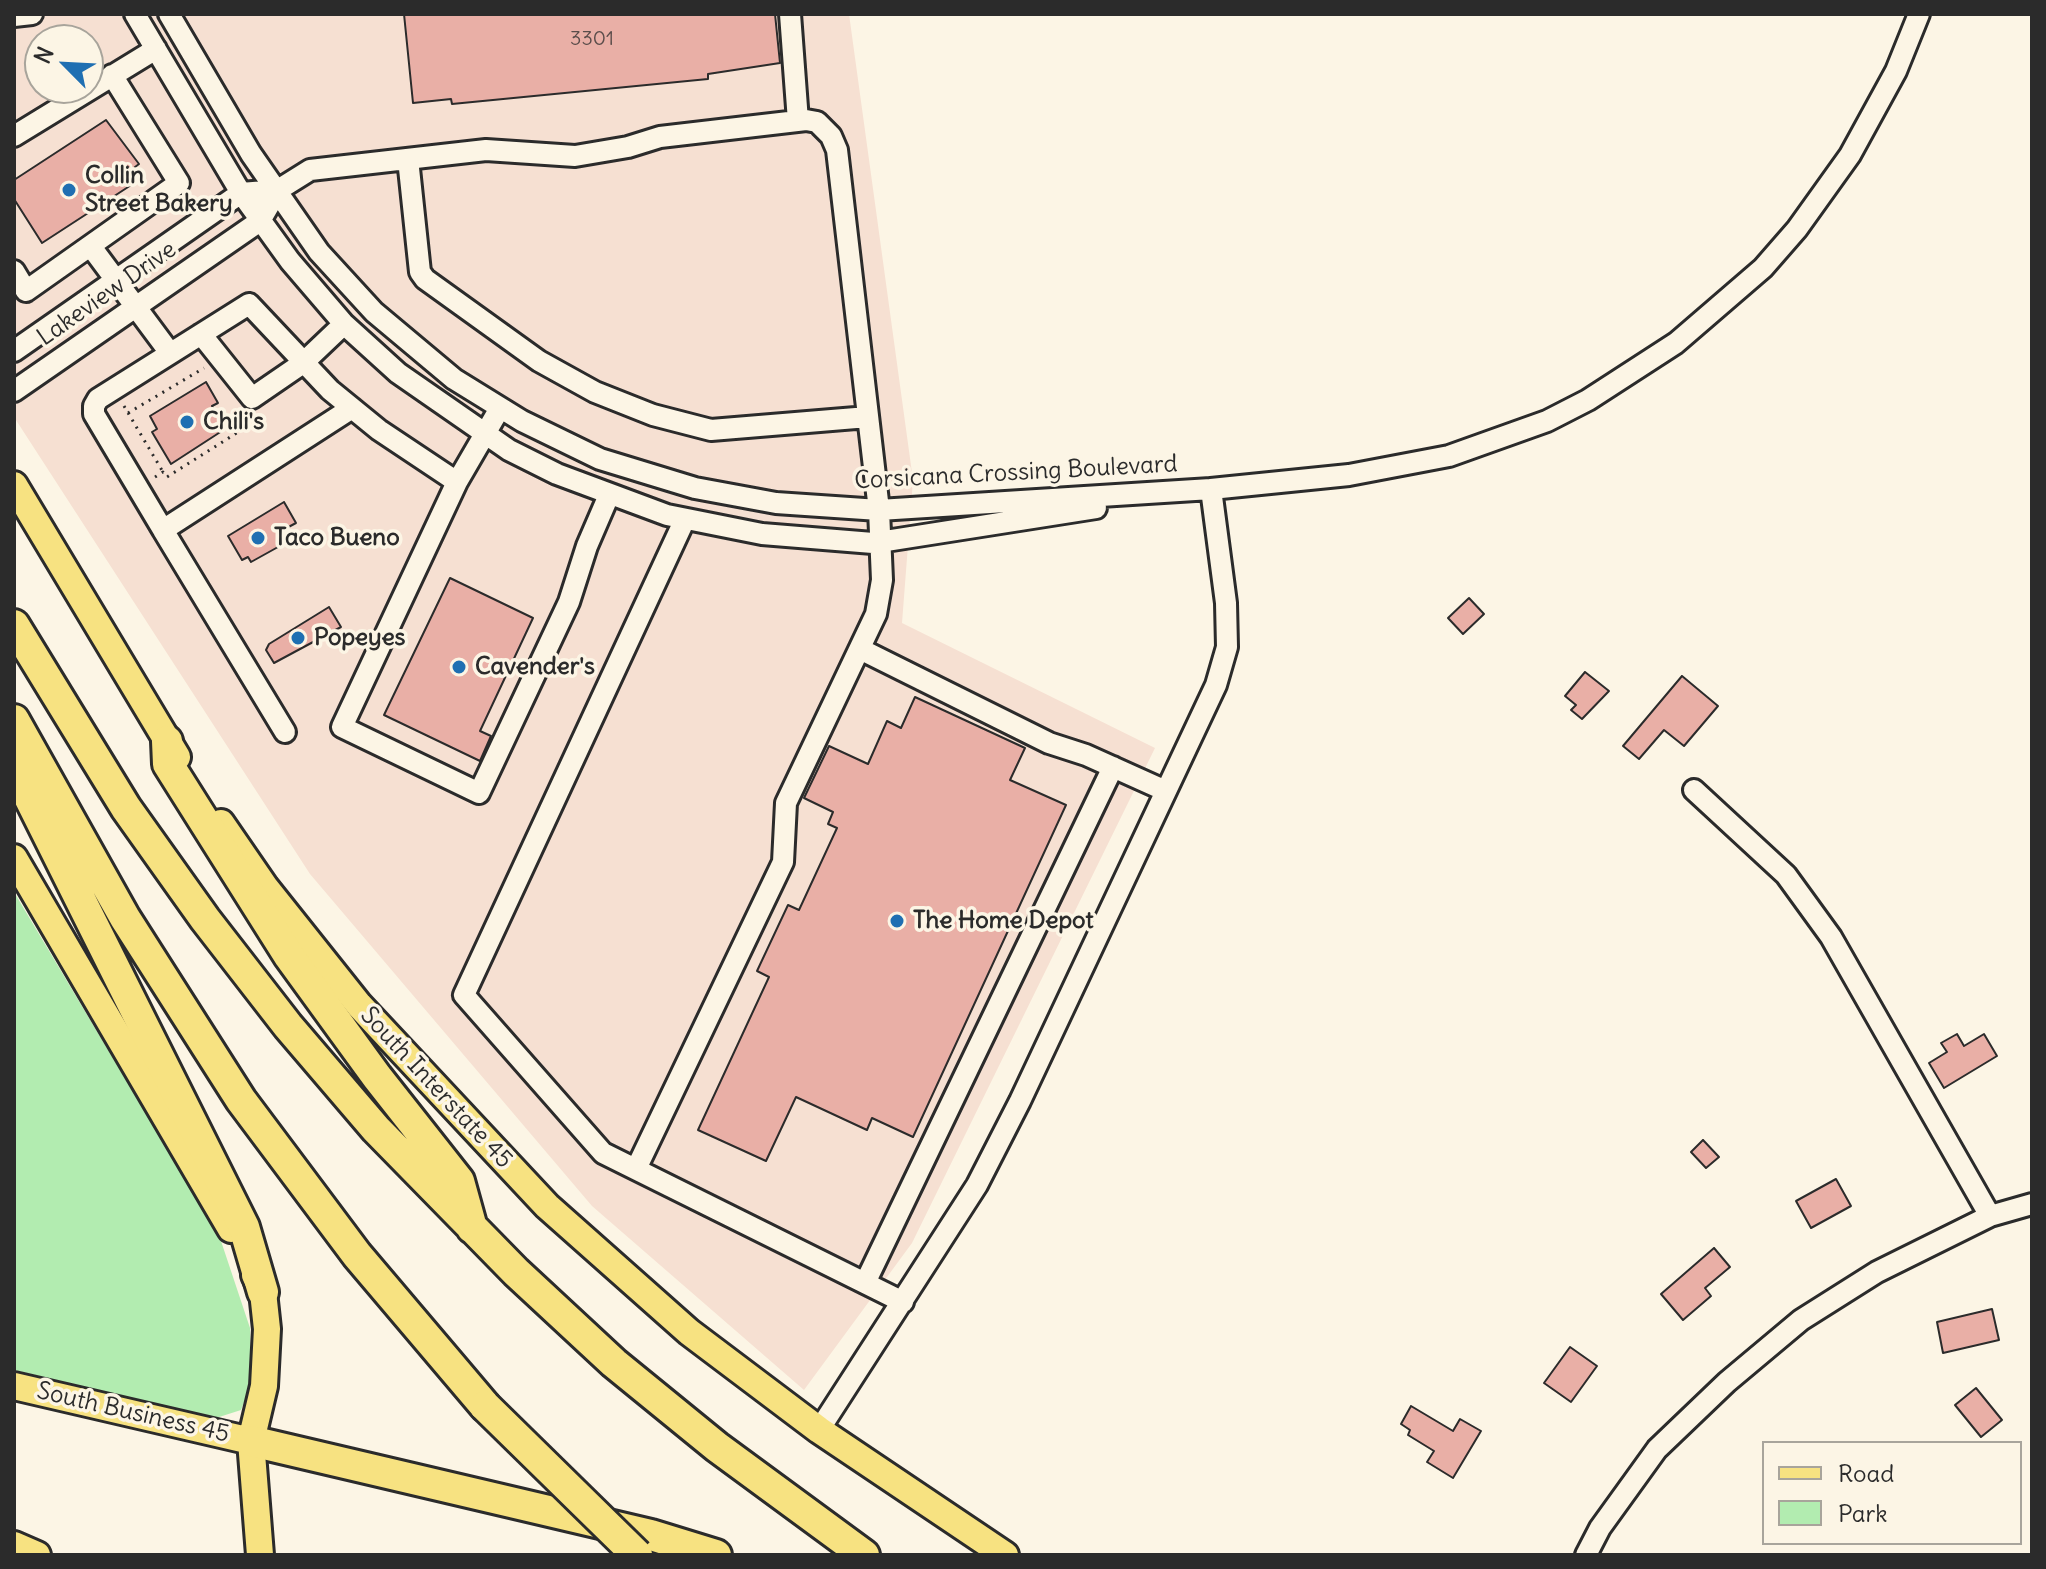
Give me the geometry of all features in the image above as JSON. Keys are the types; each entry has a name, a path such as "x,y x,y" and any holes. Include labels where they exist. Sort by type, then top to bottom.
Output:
{"highway":[{"path":"14,625 126,808 205,919 340,1089 472,1230 614,1363 717,1447 864,1555"},
{"path":"14,720 125,918 241,1100 357,1255 485,1406 637,1555"},
{"path":"167,741 168,764 289,956 377,1077 459,1181 472,1230"},
{"path":"14,767 244,1227 263,1292"},
{"path":"251,1441 651,1535 716,1555"}],"main road":[{"name":"South Interstate 45","path":"14,485 167,741 265,887 359,1005 456,1111 547,1206 689,1332 819,1430 1005,1555"},
{"path":"14,858 229,1225 263,1292 267,1357 251,1441 260,1555"},
{"name":"South Business 45","path":"14,1386 251,1441"},
{"path":"256,1484 271,1555"},
{"path":"14,1545 37,1555"}],"street":[{"path":"14,16 32,14"},
{"name":"Corsicana Crossing Boulevard","path":"135,14 241,193 344,324 398,373 483,433 557,474 609,495 685,519 762,534 882,542 1211,489"},
{"name":"Corsicana Crossing Boulevard","path":"169,14 251,154 319,252 374,312 454,379 500,408 600,459 695,488 776,503 879,510 1211,489 1349,475 1449,456 1547,421 1630,374 1722,307 1797,229 1843,165 1873,116 1919,14"},
{"path":"790,14 798,121"},
{"path":"14,136 156,49"},
{"path":"14,271 26,291 92,248 114,227 179,183 112,75"},
{"path":"241,193 278,190 310,170 486,150 575,156 628,147 660,137 798,121 817,122 825,128 837,150 882,542 882,580 876,614 786,803 783,862 636,1169"},
{"path":"408,159 420,272 425,279 539,361 584,386 653,415 711,430 868,417"},
{"name":"Lakeview Drive","path":"14,391 260,221 278,190"},
{"name":"Lakeview Drive","path":"14,351 241,193"},
{"path":"92,248 170,353"},
{"path":"285,732 94,414 98,399 249,304 303,363 352,408 457,482"},
{"path":"201,334 252,398 303,363 344,324"},
{"path":"163,530 352,408"},
{"path":"500,408 457,482 342,727 479,793 569,602 587,546 609,495"},
{"path":"819,1430 977,1185 1216,685 1227,647 1226,603 1211,489"},
{"path":"685,519 464,995 603,1153 903,1302"},
{"path":"860,649 1049,743 1166,791"},
{"path":"865,1283 1113,767"},
{"path":"1694,790 1786,875 1831,937 1990,1216"},
{"path":"1586,1555 1600,1528 1657,1449 1775,1342 1854,1286 1990,1216 2032,1204"}],"path":[{"path":"128,413 221,358"},
{"path":"113,389 167,477 254,422 246,408 252,398"},
{"path":"138,488 163,472"}],"shaded area":[{"path":"14,14 849,14 913,480 902,623 1155,748 912,1243 804,1390 592,1206 310,874 14,417"}],"green space":[{"path":"14,892 220,1238 250,1328 251,1384 241,1410 216,1418 14,1370"}],"building":[{"path":"404,14 775,14 780,63 708,74 708,79 452,104 451,99 413,103"},
{"name":"Collin Street Bakery","path":"106,120 139,164 135,167 142,178 42,243 14,199 14,180"},
{"name":"Chili's","path":"206,382 218,403 212,406 225,429 171,464 152,432 157,429 150,416"},
{"path":"284,502 296,523 281,531 287,542 251,562 248,557 242,560 228,536"},
{"name":"Cavender's","path":"450,578 533,618 480,731 491,736 480,761 384,715"},
{"path":"1469,598 1484,614 1463,634 1448,618"},
{"path":"329,607 341,627 274,663 266,650 269,644"},
{"path":"1585,672 1609,691 1582,719 1571,710 1576,705 1565,696"},
{"path":"1682,676 1718,706 1684,746 1664,730 1639,759 1623,746"},
{"name":"The Home Depot","path":"915,697 1025,748 1010,780 1066,805 913,1137 872,1118 867,1130 796,1097 766,1161 698,1130 769,977 757,971 788,905 799,910 837,828 828,824 833,812 804,798 829,746 868,764 887,721 901,728"},
{"path":"1957,1034 1964,1046 1984,1034 1997,1056 1944,1088 1929,1063 1947,1052 1941,1043"},
{"path":"1703,1140 1719,1157 1706,1168 1691,1152"},
{"path":"1836,1179 1851,1206 1811,1228 1796,1201"},
{"path":"1714,1248 1730,1267 1705,1288 1711,1296 1683,1320 1661,1294"},
{"path":"1992,1309 1999,1340 1943,1353 1937,1322"},
{"path":"1570,1347 1597,1366 1571,1402 1544,1383"},
{"path":"1976,1388 2002,1420 1981,1437 1955,1405"},
{"path":"1411,1406 1453,1431 1460,1419 1481,1431 1453,1478 1427,1462 1434,1451 1408,1435 1410,1430 1401,1424"}],"place":[{"name":"Collin Street Bakery","path":"69,190"},
{"name":"Chili's","path":"187,422"},
{"name":"Taco Bueno","path":"258,538"},
{"name":"Popeyes","path":"298,638"},
{"name":"Cavender's","path":"459,667"},
{"name":"The Home Depot","path":"897,921"}]}
